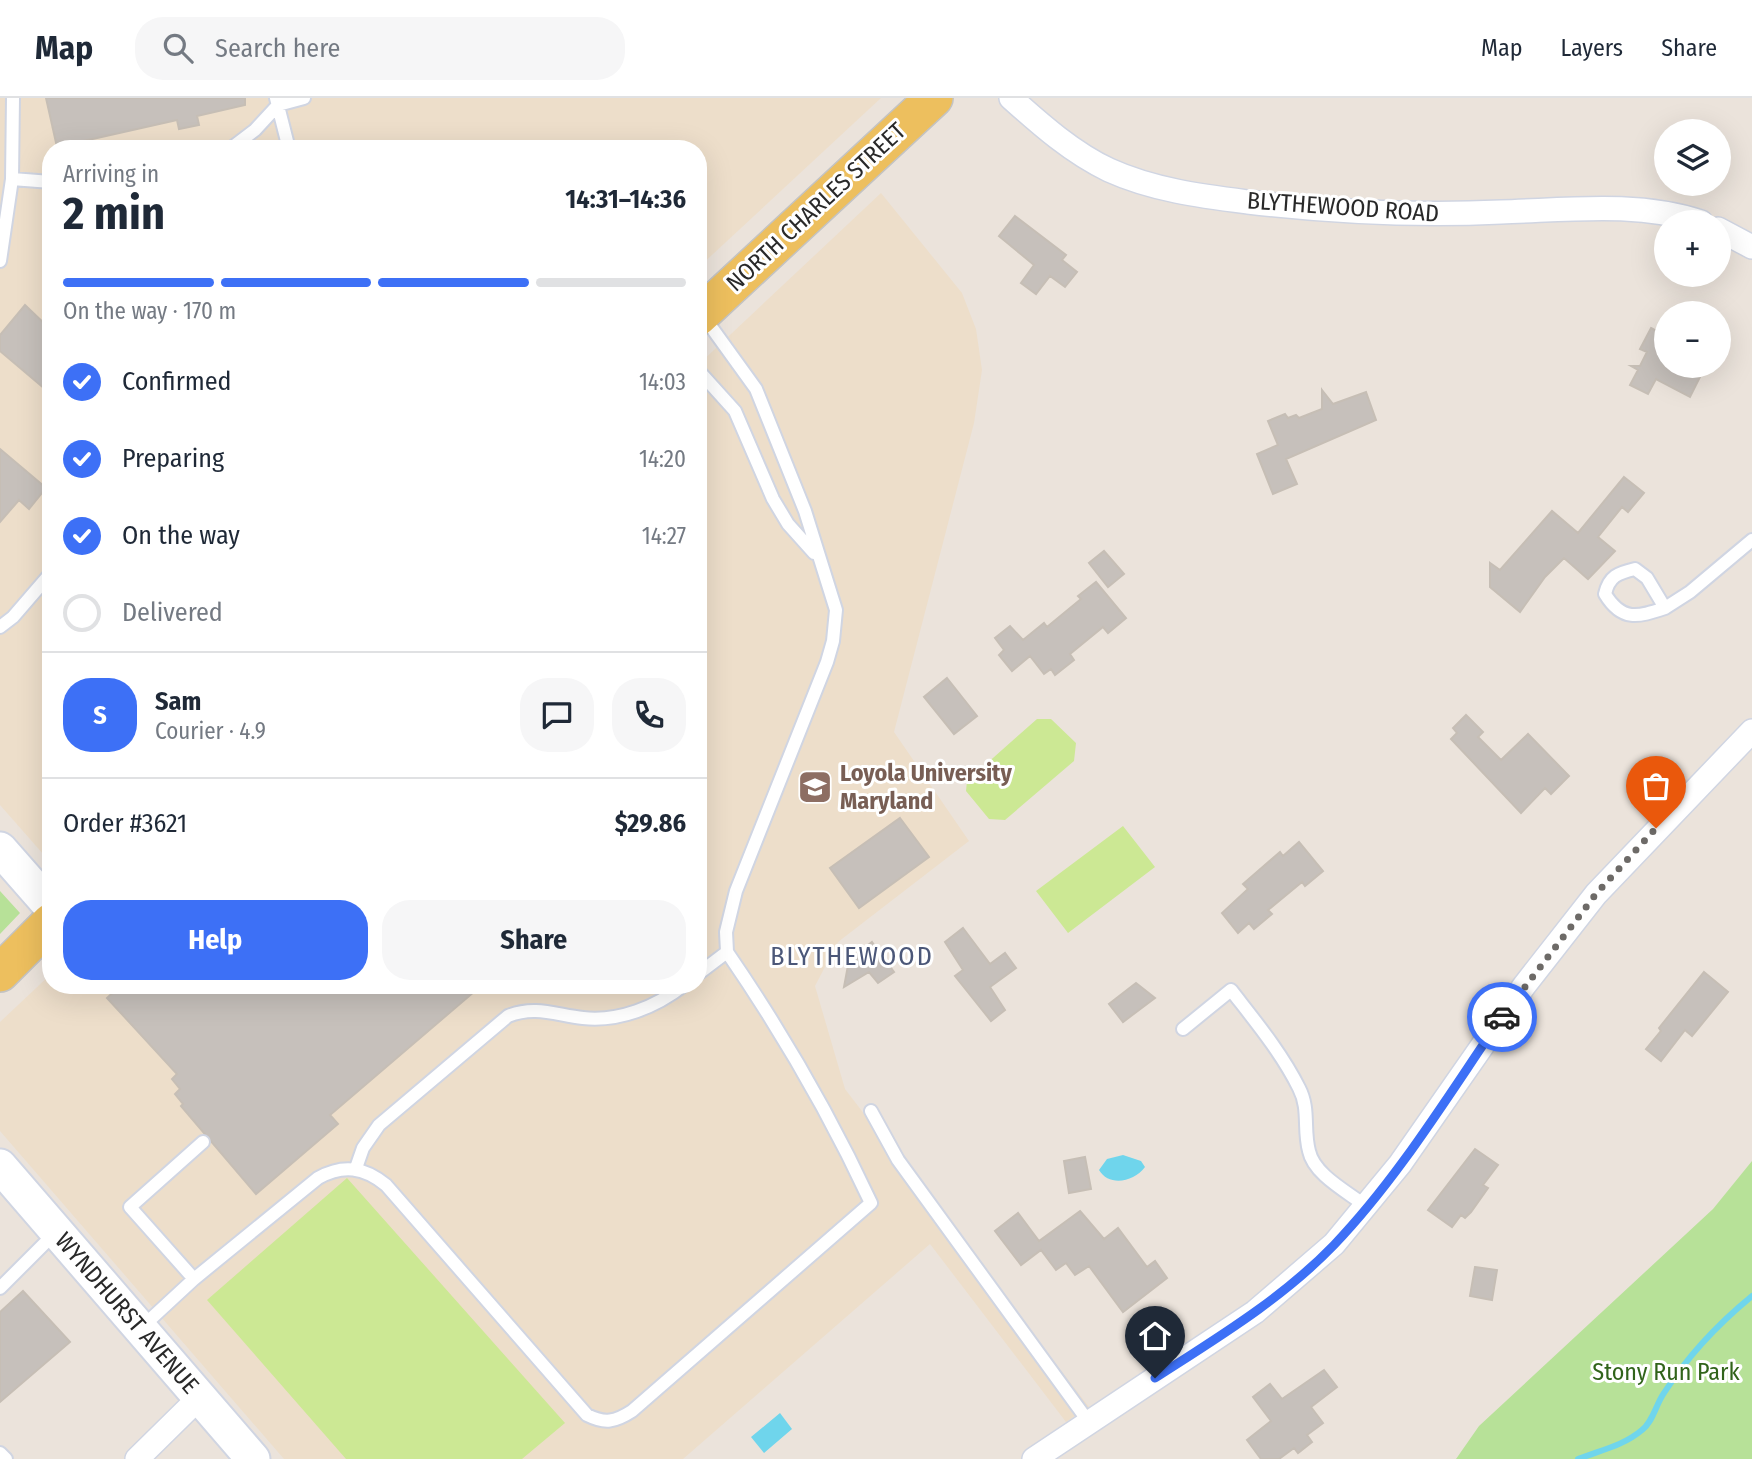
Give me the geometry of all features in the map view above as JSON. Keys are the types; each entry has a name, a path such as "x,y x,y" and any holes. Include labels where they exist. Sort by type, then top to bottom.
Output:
{"main road":[{"name":"NORTH CHARLES STREET","path":"707,308 929,100"},
{"path":"0,972 42,931"}],"street":[{"name":"BLYTHEWOOD ROAD","path":"1012,98 1059,138 1101,166 1149,184 1196,194 1304,209 1386,214 1640,209 1654,212"},
{"path":"1731,236 1752,247"},
{"path":"1034,1459 1276,1296 1334,1244 1367,1207 1524,986 1596,894 1752,731"},
{"path":"0,849 42,897"},
{"name":"WYNDHURST AVENUE","path":"0,1166 253,1459"},
{"path":"137,1459 200,1397"}],"lane":[{"path":"0,261 12,179 13,98"},
{"path":"242,140 255,130 277,101 304,98"},
{"path":"277,101 287,140"},
{"path":"12,179 42,181"},
{"path":"141,1329 194,1279 318,1178 341,1169 356,1168 386,1185 587,1415 600,1422 615,1421 632,1411 871,1203 808,1079 772,1018 727,952 726,932 736,891 833,641 836,610 805,511 756,389 707,324"},
{"path":"707,380 734,411 788,524 817,556"},
{"path":"1665,608 1647,578 1635,569 1618,572 1608,582 1605,594 1623,615 1636,618 1665,608 1690,592 1752,540"},
{"path":"0,627 13,617 42,583"},
{"path":"707,967 727,952"},
{"path":"1183,1029 1231,990 1276,1049 1298,1087 1307,1115 1308,1150 1315,1166 1367,1207"},
{"path":"356,1168 363,1147 379,1125 508,1016 532,1010 584,1018 621,1015 659,1002 671,994"},
{"path":"871,1111 912,1181 1088,1422"},
{"path":"194,1279 130,1207 203,1142"},
{"path":"0,1288 57,1232"},
{"path":"0,1453 6,1459"}],"shaded area":[{"path":"0,98 881,98 707,260 707,140 42,140 42,853 0,805"},
{"name":"Loyola University Maryland","path":"881,193 962,293 976,329 982,370 974,423 894,732 969,841 838,942 815,986 845,1089 1089,1407 1066,1422 930,1244 683,1459 284,1459 0,1131 0,1022 42,982 42,994 707,994 707,357"}],"green space":[{"path":"1037,719 1051,719 1076,743 1074,761 1005,820 989,819 966,791 967,781"},
{"path":"1123,826 1155,867 1068,933 1036,891"},
{"path":"0,891 20,913 0,934"},
{"name":"Stony Run Park","path":"1752,1161 1752,1459 1456,1459 1479,1426 1713,1209"},
{"path":"347,1178 565,1423 522,1459 346,1459 207,1300"}],"water":[{"path":"1123,1155 1141,1161 1145,1167 1135,1176 1122,1180 1109,1179 1099,1170 1107,1159"},
{"path":"780,1413 792,1429 764,1453 751,1437"}],"building":[{"path":"46,98 245,98 245,105 197,116 199,125 179,129 177,120 88,140 55,140"},
{"path":"1015,216 1066,255 1062,260 1077,272 1065,287 1050,276 1036,294 1021,283 1034,265 999,236"},
{"path":"25,305 42,321 42,386 0,351 0,335"},
{"path":"1651,328 1654,330 1654,378 1700,378 1690,397 1656,379 1648,394 1630,385 1638,370 1631,366 1640,366 1647,352 1640,349"},
{"path":"1322,390 1333,404 1366,392 1376,420 1286,459 1297,484 1273,494 1257,454 1278,445 1268,421 1285,414 1288,418 1296,415 1299,418 1322,409"},
{"path":"0,449 42,485 42,493 29,509 19,500 0,522"},
{"path":"1624,477 1644,493 1628,512 1622,507 1598,537 1615,551 1588,579 1564,558 1545,577 1520,612 1490,587 1490,563 1500,570 1552,511 1578,533"},
{"path":"1104,551 1124,574 1108,587 1089,563"},
{"path":"1096,582 1126,618 1108,633 1103,627 1070,654 1074,660 1055,675 1051,669 1044,674 1030,656 1012,671 999,655 1004,650 995,638 1010,626 1023,640 1044,623 1047,627 1081,599 1078,596"},
{"path":"947,678 977,716 954,734 924,697"},
{"path":"1466,715 1483,732 1478,737 1501,760 1528,734 1569,776 1551,794 1545,788 1521,813 1451,739 1457,733 1453,728"},
{"path":"900,818 929,857 859,908 830,868"},
{"path":"1299,842 1323,871 1305,886 1302,882 1268,910 1272,914 1254,929 1249,923 1238,933 1222,913 1248,889 1243,884 1280,852 1283,856"},
{"path":"963,928 990,964 1005,953 1016,968 990,987 1005,1010 991,1021 955,976 963,970 945,942"},
{"path":"872,942 894,972 878,983 869,972 844,987 849,960"},
{"path":"1704,972 1728,992 1692,1036 1685,1030 1661,1061 1646,1049 1661,1031 1659,1028"},
{"path":"1136,983 1155,998 1123,1022 1109,1004"},
{"path":"111,994 471,994 330,1115 338,1124 256,1194 181,1106 183,1104 175,1094 180,1089 172,1079 177,1074 107,998"},
{"path":"1475,1149 1498,1165 1483,1185 1488,1188 1471,1212 1465,1218 1461,1215 1452,1227 1428,1210"},
{"path":"1085,1157 1091,1189 1069,1193 1064,1161"},
{"path":"1080,1211 1104,1239 1118,1228 1147,1267 1155,1261 1167,1278 1123,1312 1089,1266 1075,1275 1066,1263 1056,1270 1041,1250 1021,1265 995,1231 1018,1213 1039,1241"},
{"path":"1475,1267 1497,1270 1492,1300 1470,1296"},
{"path":"23,1291 70,1342 0,1402 0,1312"},
{"path":"1324,1370 1337,1387 1311,1407 1323,1423 1307,1435 1312,1442 1298,1453 1294,1448 1279,1459 1261,1459 1247,1440 1271,1421 1253,1397 1270,1384 1282,1399"}],"waterway":[{"path":"1578,1459 1619,1444 1646,1427 1664,1393 1693,1354 1752,1296"}],"way so far":[{"path":"1502,1017 1596,894 1656,828"}],"place":[{"name":"Loyola University Maryland","path":"815,787"}],"district":[{"name":"BLYTHEWOOD","path":"852,956"}],"route":[{"path":"1155,1378 1255,1312 1314,1264 1334,1244 1400,1164 1502,1017"}]}
